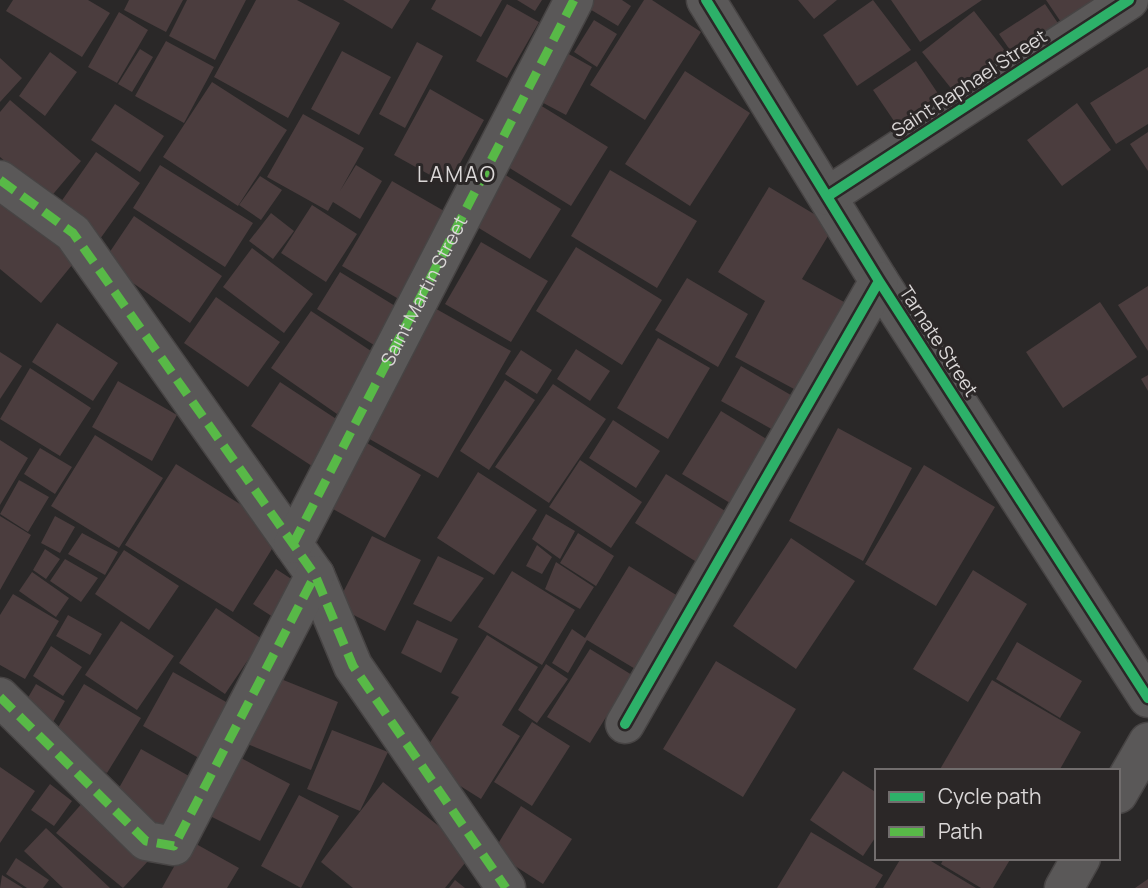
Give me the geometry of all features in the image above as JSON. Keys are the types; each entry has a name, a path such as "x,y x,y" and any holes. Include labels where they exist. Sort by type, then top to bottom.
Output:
{"street":[{"name":"Saint Martin Street","path":"0,697 146,841 174,846 304,560 574,0"},
{"name":"Tarnate Street","path":"706,0 880,281 1148,698"},
{"name":"Saint Raphael Street","path":"828,196 1129,0"},
{"path":"0,180 73,233 304,560 353,666 506,888"},
{"path":"625,724 880,281"},
{"path":"1120,791 1148,742"},
{"path":"1064,888 1080,860"}],"building":[{"path":"13,0 88,0 110,13 82,57 6,11"},
{"path":"129,0 183,0 166,32 124,10"},
{"path":"187,0 246,0 215,60 169,36"},
{"path":"256,0 297,0 340,23 288,118 214,77"},
{"path":"343,0 410,0 392,29"},
{"path":"436,0 502,0 481,37 431,9"},
{"path":"517,0 542,0 535,11"},
{"path":"593,0 622,0 631,6 618,26 588,8"},
{"path":"644,0 652,0 701,32 645,120 590,85"},
{"path":"798,0 837,0 814,19"},
{"path":"873,0 911,50 857,86 823,35"},
{"path":"891,0 982,0 920,42"},
{"path":"1046,0 1114,0 1067,31"},
{"path":"507,4 539,22 507,78 476,61"},
{"path":"1045,4 1072,44 1027,75 999,34"},
{"path":"974,11 1006,52 954,92 922,52"},
{"path":"119,12 148,30 117,83 88,67"},
{"path":"594,20 617,34 597,67 574,52"},
{"path":"166,41 214,67 184,123 135,96"},
{"path":"417,42 443,56 405,128 379,114"},
{"path":"558,48 592,67 566,115 532,97"},
{"path":"140,49 153,57 132,92 118,84"},
{"path":"342,51 391,77 359,135 311,109"},
{"path":"50,52 77,72 45,116 19,96"},
{"path":"0,58 22,78 0,102"},
{"path":"916,61 939,95 896,124 873,90"},
{"path":"1148,67 1148,124 1116,144 1090,103"},
{"path":"685,71 750,113 690,206 625,164"},
{"path":"212,82 287,130 238,206 163,157"},
{"path":"430,89 484,120 448,185 394,155"},
{"path":"10,100 81,161 49,199 0,157 0,112"},
{"path":"1077,103 1111,150 1062,186 1027,140"},
{"path":"115,104 164,136 140,172 91,140"},
{"path":"540,105 608,147 571,206 503,164"},
{"path":"303,114 364,148 340,191 356,165 382,181 360,219 333,202 328,211 267,177"},
{"path":"1148,132 1148,171 1130,144"},
{"path":"96,152 140,183 95,246 51,216"},
{"path":"160,165 253,223 225,267 133,208"},
{"path":"494,168 561,209 530,259 464,219"},
{"path":"610,170 697,221 657,288 571,236"},
{"path":"260,176 282,190 261,220 239,205"},
{"path":"392,181 458,219 409,305 342,266"},
{"path":"769,187 834,226 802,279 855,308 807,396 735,357 765,301 718,272"},
{"path":"0,196 81,254 41,303 0,269"},
{"path":"312,205 357,234 326,282 281,253"},
{"path":"271,213 294,231 273,259 249,241"},
{"path":"134,216 222,276 190,323 103,262"},
{"path":"481,242 548,281 511,342 445,304"},
{"path":"576,247 662,300 622,365 536,311"},
{"path":"252,248 313,294 284,333 223,287"},
{"path":"340,272 400,309 377,347 317,309"},
{"path":"687,278 748,314 718,367 655,330"},
{"path":"1148,286 1148,351 1118,305"},
{"path":"216,297 280,342 248,387 184,343"},
{"path":"1100,302 1137,357 1063,408 1026,352"},
{"path":"431,306 511,351 438,478 359,433"},
{"path":"311,311 377,355 337,414 271,368"},
{"path":"57,323 118,363 93,401 32,362"},
{"path":"658,338 710,368 668,439 617,408"},
{"path":"576,349 610,371 590,401 557,379"},
{"path":"521,350 552,370 537,394 505,374"},
{"path":"0,352 22,366 0,399"},
{"path":"741,366 796,398 777,432 721,401"},
{"path":"30,368 91,408 60,456 0,419"},
{"path":"1148,375 1148,391 1141,379"},
{"path":"505,380 535,400 489,470 460,451"},
{"path":"118,381 177,415 152,461 92,427"},
{"path":"280,382 350,428 321,472 251,426"},
{"path":"553,384 606,419 549,503 495,467"},
{"path":"721,411 773,443 735,506 682,474"},
{"path":"613,420 660,451 636,488 589,458"},
{"path":"838,428 912,468 863,561 789,521"},
{"path":"95,435 163,478 119,548 51,506"},
{"path":"0,440 28,458 0,505"},
{"path":"362,440 421,475 385,538 324,504"},
{"path":"40,448 72,467 55,494 24,474"},
{"path":"580,460 642,502 611,548 549,507"},
{"path":"176,464 283,531 233,612 125,545"},
{"path":"924,465 995,507 936,606 865,564"},
{"path":"478,472 537,510 494,575 437,538"},
{"path":"666,474 738,519 706,568 635,523"},
{"path":"19,480 49,497 28,532 0,514"},
{"path":"546,514 575,531 560,559 532,539"},
{"path":"0,516 31,535 0,590"},
{"path":"55,516 75,527 60,553 41,543"},
{"path":"82,533 118,552 105,575 68,554"},
{"path":"578,533 614,556 596,586 560,563"},
{"path":"372,536 421,560 385,631 336,606"},
{"path":"791,538 855,581 796,669 733,626"},
{"path":"537,545 552,557 542,574 526,566"},
{"path":"45,549 60,559 46,579 33,570"},
{"path":"124,550 179,586 149,630 95,594"},
{"path":"438,556 484,578 451,622 413,604"},
{"path":"65,559 98,578 81,602 50,581"},
{"path":"556,562 594,587 580,609 545,589"},
{"path":"629,566 686,601 642,673 587,640 568,673 552,663 572,629 585,638"},
{"path":"276,569 296,582 273,617 253,604"},
{"path":"973,570 1027,604 968,702 913,669"},
{"path":"512,571 575,610 542,665 478,627"},
{"path":"32,572 69,598 56,617 19,591"},
{"path":"13,594 59,621 25,679 0,665 0,615"},
{"path":"216,608 262,639 225,694 179,663"},
{"path":"68,615 102,634 90,655 56,636"},
{"path":"417,620 458,639 441,673 401,653"},
{"path":"121,621 174,656 137,710 85,675"},
{"path":"487,635 538,667 502,725 520,736 481,799 419,760 459,697 451,693"},
{"path":"1017,642 1082,681 1060,718 996,679"},
{"path":"51,646 82,667 63,696 33,676"},
{"path":"590,649 632,675 590,743 547,717"},
{"path":"716,661 796,709 743,797 663,749"},
{"path":"546,664 568,679 537,723 518,710"},
{"path":"173,672 235,707 204,761 143,726"},
{"path":"266,673 338,702 311,770 240,741"},
{"path":"992,680 1081,732 1060,769 940,769"},
{"path":"36,684 65,701 48,731 19,713"},
{"path":"84,684 141,718 107,773 51,739"},
{"path":"532,722 570,746 532,806 494,782"},
{"path":"332,730 388,752 360,811 307,789"},
{"path":"141,749 196,780 166,833 111,802"},
{"path":"226,750 290,784 260,841 196,809"},
{"path":"0,767 35,791 0,843"},
{"path":"843,771 875,792 875,838 863,856 810,820"},
{"path":"383,782 473,853 445,888 353,888 321,862"},
{"path":"50,784 72,801 54,826 31,810"},
{"path":"299,795 339,816 301,888 261,866"},
{"path":"84,801 150,859 123,888 56,833"},
{"path":"521,806 572,839 543,884 493,852"},
{"path":"46,828 110,888 63,888 24,851"},
{"path":"811,832 883,875 875,888 777,888"},
{"path":"189,840 239,868 227,888 162,888"},
{"path":"16,858 49,880 43,888 27,888 6,874"},
{"path":"900,860 929,860 976,888 883,888"},
{"path":"943,860 1010,860 993,888 981,888 941,864"},
{"path":"2,875 23,888 0,888"},
{"path":"1148,879 1148,888 1135,888"},
{"path":"455,880 465,888 449,888"}],"marked path":[{"path":"293,544 574,0"},
{"path":"0,180 73,233 315,575 353,666 506,888"},
{"path":"0,697 146,841 174,846 315,575"}],"cycle path":[{"path":"706,0 879,281 1148,698"},
{"path":"828,196 1129,0"},
{"path":"625,724 879,281"}],"district":[{"name":"LAMAO","path":"457,174"}]}
